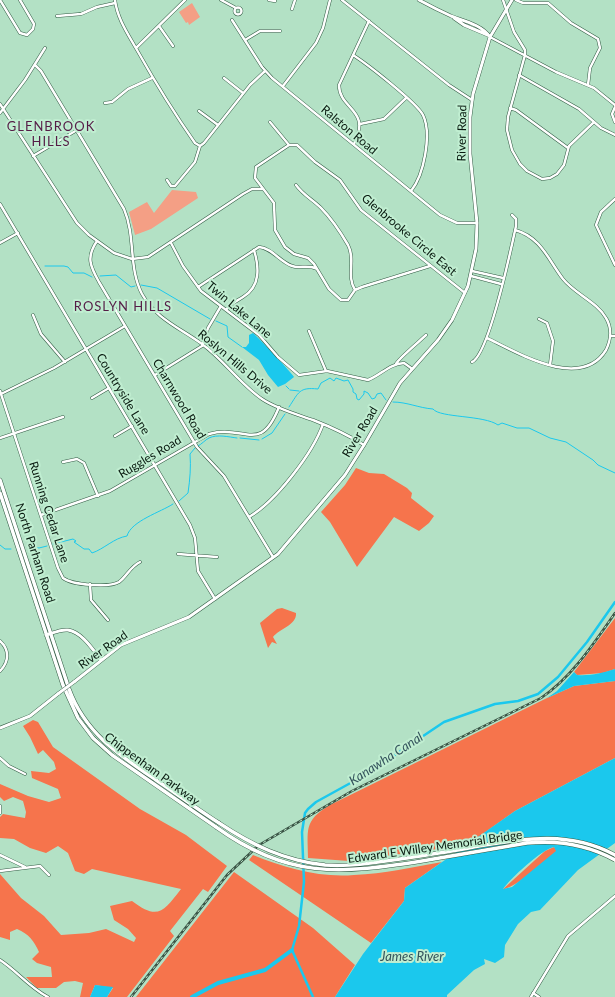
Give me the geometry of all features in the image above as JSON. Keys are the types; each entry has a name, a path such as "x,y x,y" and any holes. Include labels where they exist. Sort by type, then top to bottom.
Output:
{"highway":[{"name":"North Parham Road","path":"0,480 48,634"},
{"name":"North Parham Road","path":"0,493 48,634"},
{"name":"Chippenham Parkway","path":"48,634 73,700 93,732 115,752 219,823"},
{"name":"Chippenham Parkway","path":"48,634 68,699 80,722 93,738 112,755 216,827"},
{"name":"Edward E Willey Memorial Bridge","path":"219,823 244,840 270,852 297,860 325,865 371,864 546,837 582,842 615,855"},
{"name":"Edward E Willey Memorial Bridge","path":"216,827 241,844 270,857 303,867 330,870 375,868 527,843 547,842 563,842 583,846 615,860"}],"main road":[{"path":"419,0 453,17 464,25 490,37"},
{"name":"River Road","path":"0,728 30,716 122,645 184,620 274,558 338,484 364,445 396,389 411,368 448,326 465,293 471,276 476,249 477,223 470,167 470,123 472,100 480,66 490,37 512,0"},
{"path":"48,634 64,630 74,632 84,640 101,660"}],"street":[{"path":"0,0 20,33 27,35 34,26 20,0"},
{"path":"136,48 185,0"},
{"path":"221,0 236,8"},
{"path":"269,0 275,1"},
{"path":"292,9 295,0"},
{"path":"283,86 316,43 324,23 330,0"},
{"path":"342,0 449,85 472,100"},
{"path":"503,0 514,32 525,50 526,55 519,75 507,124 510,145 520,164 535,177 547,178 557,174 564,165 568,148 594,122"},
{"path":"516,0 526,3 548,3 571,23 598,39 600,48 590,68 588,85"},
{"path":"57,16 81,14 97,7 115,2 119,17 152,78 195,143 200,146"},
{"name":"Ralston Road","path":"232,20 265,71 283,86 450,221 460,224 477,223"},
{"path":"354,144 360,124 339,88 340,81 369,21"},
{"path":"159,26 173,46"},
{"path":"245,40 260,31 280,31"},
{"path":"490,37 556,72 588,85 615,106 612,114 615,122"},
{"path":"0,112 35,65 45,48"},
{"path":"353,56 406,98 421,113 426,127 425,157 419,175 411,191"},
{"name":"Roslyn Hills Drive","path":"35,65 77,130 124,209 132,237 132,259 140,290 154,311 168,323 203,344 256,394 279,407 342,432 364,445"},
{"path":"166,180 171,186 175,186 195,162 200,146 243,93 265,71"},
{"path":"519,75 579,109 594,122 615,135"},
{"path":"104,103 112,102 128,89 152,78"},
{"path":"224,78 243,93"},
{"path":"360,124 384,119 406,98"},
{"path":"0,104 72,218 97,241 114,253 132,259 148,257 243,194 252,189 263,189"},
{"path":"510,108 522,114 568,148"},
{"path":"199,111 218,125"},
{"path":"270,122 289,145 256,168 255,178 274,204 275,230 285,247 294,254 308,258 327,288 341,300 349,300 355,290 430,266"},
{"path":"33,156 77,130"},
{"name":"Glenbrooke Circle East","path":"289,145 297,145 315,162 340,180 361,210 465,293"},
{"path":"296,185 304,195 325,212 349,246 351,257 351,280 355,290"},
{"path":"615,199 603,209 596,225 615,265"},
{"name":"Countryside Lane","path":"0,204 190,525 195,538 199,573 215,599"},
{"path":"472,362 477,358 487,338 502,284 517,221 512,215"},
{"path":"487,338 530,359 550,365 574,369 590,366 604,352 610,336 609,324 602,312 570,287 540,246 527,235 515,230"},
{"path":"0,243 18,233"},
{"name":"Charnwood Road","path":"97,241 90,254 91,266 125,326 202,454 224,476 274,558"},
{"name":"Twin Lake Lane","path":"171,242 198,287 259,335 278,357 297,374 302,375 326,371 368,380 396,364 398,360 414,348 426,335"},
{"path":"198,287 254,250 262,247 292,266 305,266 317,270"},
{"path":"226,310 232,304 248,294 256,284 257,273 254,250"},
{"path":"472,271 503,278"},
{"path":"471,276 502,284"},
{"path":"154,375 198,350 203,344 208,328 221,306"},
{"path":"33,315 41,334 65,362"},
{"path":"539,319 545,321 551,331 553,341 550,365"},
{"path":"1,394 65,362 125,326"},
{"path":"309,331 326,371"},
{"path":"610,336 615,336"},
{"path":"396,364 404,364 411,368"},
{"path":"92,398 109,388"},
{"name":"Running Cedar Lane","path":"0,390 63,578 68,581 107,585 116,583 140,562"},
{"name":"Ruggles Road","path":"41,515 98,496 155,465 194,441 209,434 218,432 259,434 268,429 279,407"},
{"path":"0,438 63,417"},
{"path":"249,517 267,504 288,479 314,445 323,424"},
{"path":"115,436 132,426"},
{"path":"63,462 77,458 83,462 98,496"},
{"path":"178,554 196,554 217,557"},
{"path":"90,584 91,600 108,620"},
{"path":"0,641 6,649 8,656 5,665 0,671"},
{"path":"0,758 9,766 26,774"},
{"path":"0,806 0,813"},
{"path":"0,855 25,867"},
{"path":"0,871 41,866 49,875"},
{"path":"531,997 568,936 615,896"},
{"path":"0,960 18,973 36,990 48,997"},
{"path":"533,993 539,997"}],"shaded area":[{"path":"192,3 200,17 189,25 179,12"},
{"path":"172,190 196,192 198,198 151,229 135,235 129,212 147,202 154,213"},
{"path":"356,468 369,473 384,474 407,488 412,493 411,498 434,516 429,523 419,531 394,517 357,567 330,522 321,512 345,485"},
{"path":"282,608 296,613 296,617 291,624 273,637 277,644 272,642 268,648 260,623 277,609"},
{"path":"615,618 615,669 603,673 577,675 574,672"},
{"path":"615,681 615,758 515,811 467,845 349,861 308,858 308,833 311,821 315,816 330,805 574,686"},
{"path":"33,720 38,722 53,747 140,809 186,835 227,866 208,892 203,889 170,931 174,936 127,997 107,997 113,988 95,985 90,997 80,997 83,983 75,981 64,982 56,988 37,988 26,977 52,977 51,967 37,963 32,959 39,952 33,941 25,933 17,929 10,932 10,940 0,937 0,874 21,898 44,916 61,935 89,933 106,929 134,942 136,938 128,929 114,920 110,906 132,901 148,911 160,911 170,903 181,889 92,869 84,874 75,871 68,853 58,846 46,853 30,848 14,839 0,838 0,817 3,814 25,818 26,812 23,801 13,797 4,801 0,797 0,784 28,796 49,802 61,798 58,789 32,778 31,771 49,773 56,769 54,762 43,750 38,754 23,726"},
{"path":"554,847 557,851 538,868 517,883 502,890 545,851"},
{"path":"253,855 290,868 341,876 398,870 442,862 405,888 404,901 371,943 249,860"},
{"path":"234,872 313,928 355,965 335,997 136,997"}],"water":[{"path":"253,333 294,377 285,384 278,387 268,375 259,360 242,347 246,347 249,343 249,335"},
{"path":"615,669 615,681 574,686 547,698 557,691 574,672 577,675 587,675"},
{"name":"James River","path":"615,758 615,843 578,870 540,910 531,912 518,924 505,945 504,957 495,963 484,959 485,964 474,970 447,995 447,997 335,997 363,954 404,901 405,888 515,811","holes":["554,847 556,851 512,887 503,889 519,872 542,853"]},
{"path":"95,985 113,987 107,997 90,997"}],"waterway":[{"path":"45,266 64,266 68,267 73,273 84,273 92,277"},
{"path":"100,276 116,275 131,287 135,286"},
{"path":"141,285 157,288 210,319"},
{"path":"216,321 227,326 228,337 242,347"},
{"path":"289,407 300,392 307,389 318,389 321,383 330,378 334,381 336,378 344,381 348,380 353,392 359,400 364,394 364,391 368,393 372,399 375,398 377,394 381,393 386,400"},
{"path":"286,386 289,389"},
{"path":"290,390 299,391"},
{"path":"393,402 433,409 444,414 483,420 498,425 502,423 517,428 529,428 550,438 566,442 598,465 615,473"},
{"path":"262,439 272,433 285,414"},
{"path":"198,446 208,439 216,436 237,438"},
{"path":"240,438 259,440"},
{"path":"179,501 188,493 190,454 195,448"},
{"path":"53,544 73,539 76,541 74,542 84,549 89,549 92,553 122,537 127,536 134,526 140,521 173,504"},
{"path":"0,545 5,549 11,549"},
{"path":"29,546 39,548 47,546"},
{"name":"Kanawha Canal","path":"313,997 292,950 299,926 304,882 302,832 305,813 308,809 316,802 365,775 444,722 495,704 518,701 538,694 558,677 587,642 615,602"},
{"path":"192,997 218,983 265,970 292,950"}],"railway":[{"path":"131,997 227,875 259,845 352,791 541,698 563,680 582,659 615,613"}],"district":[{"name":"GLENBROOK HILLS","path":"51,134"},
{"name":"ROSLYN HILLS","path":"123,307"}]}
